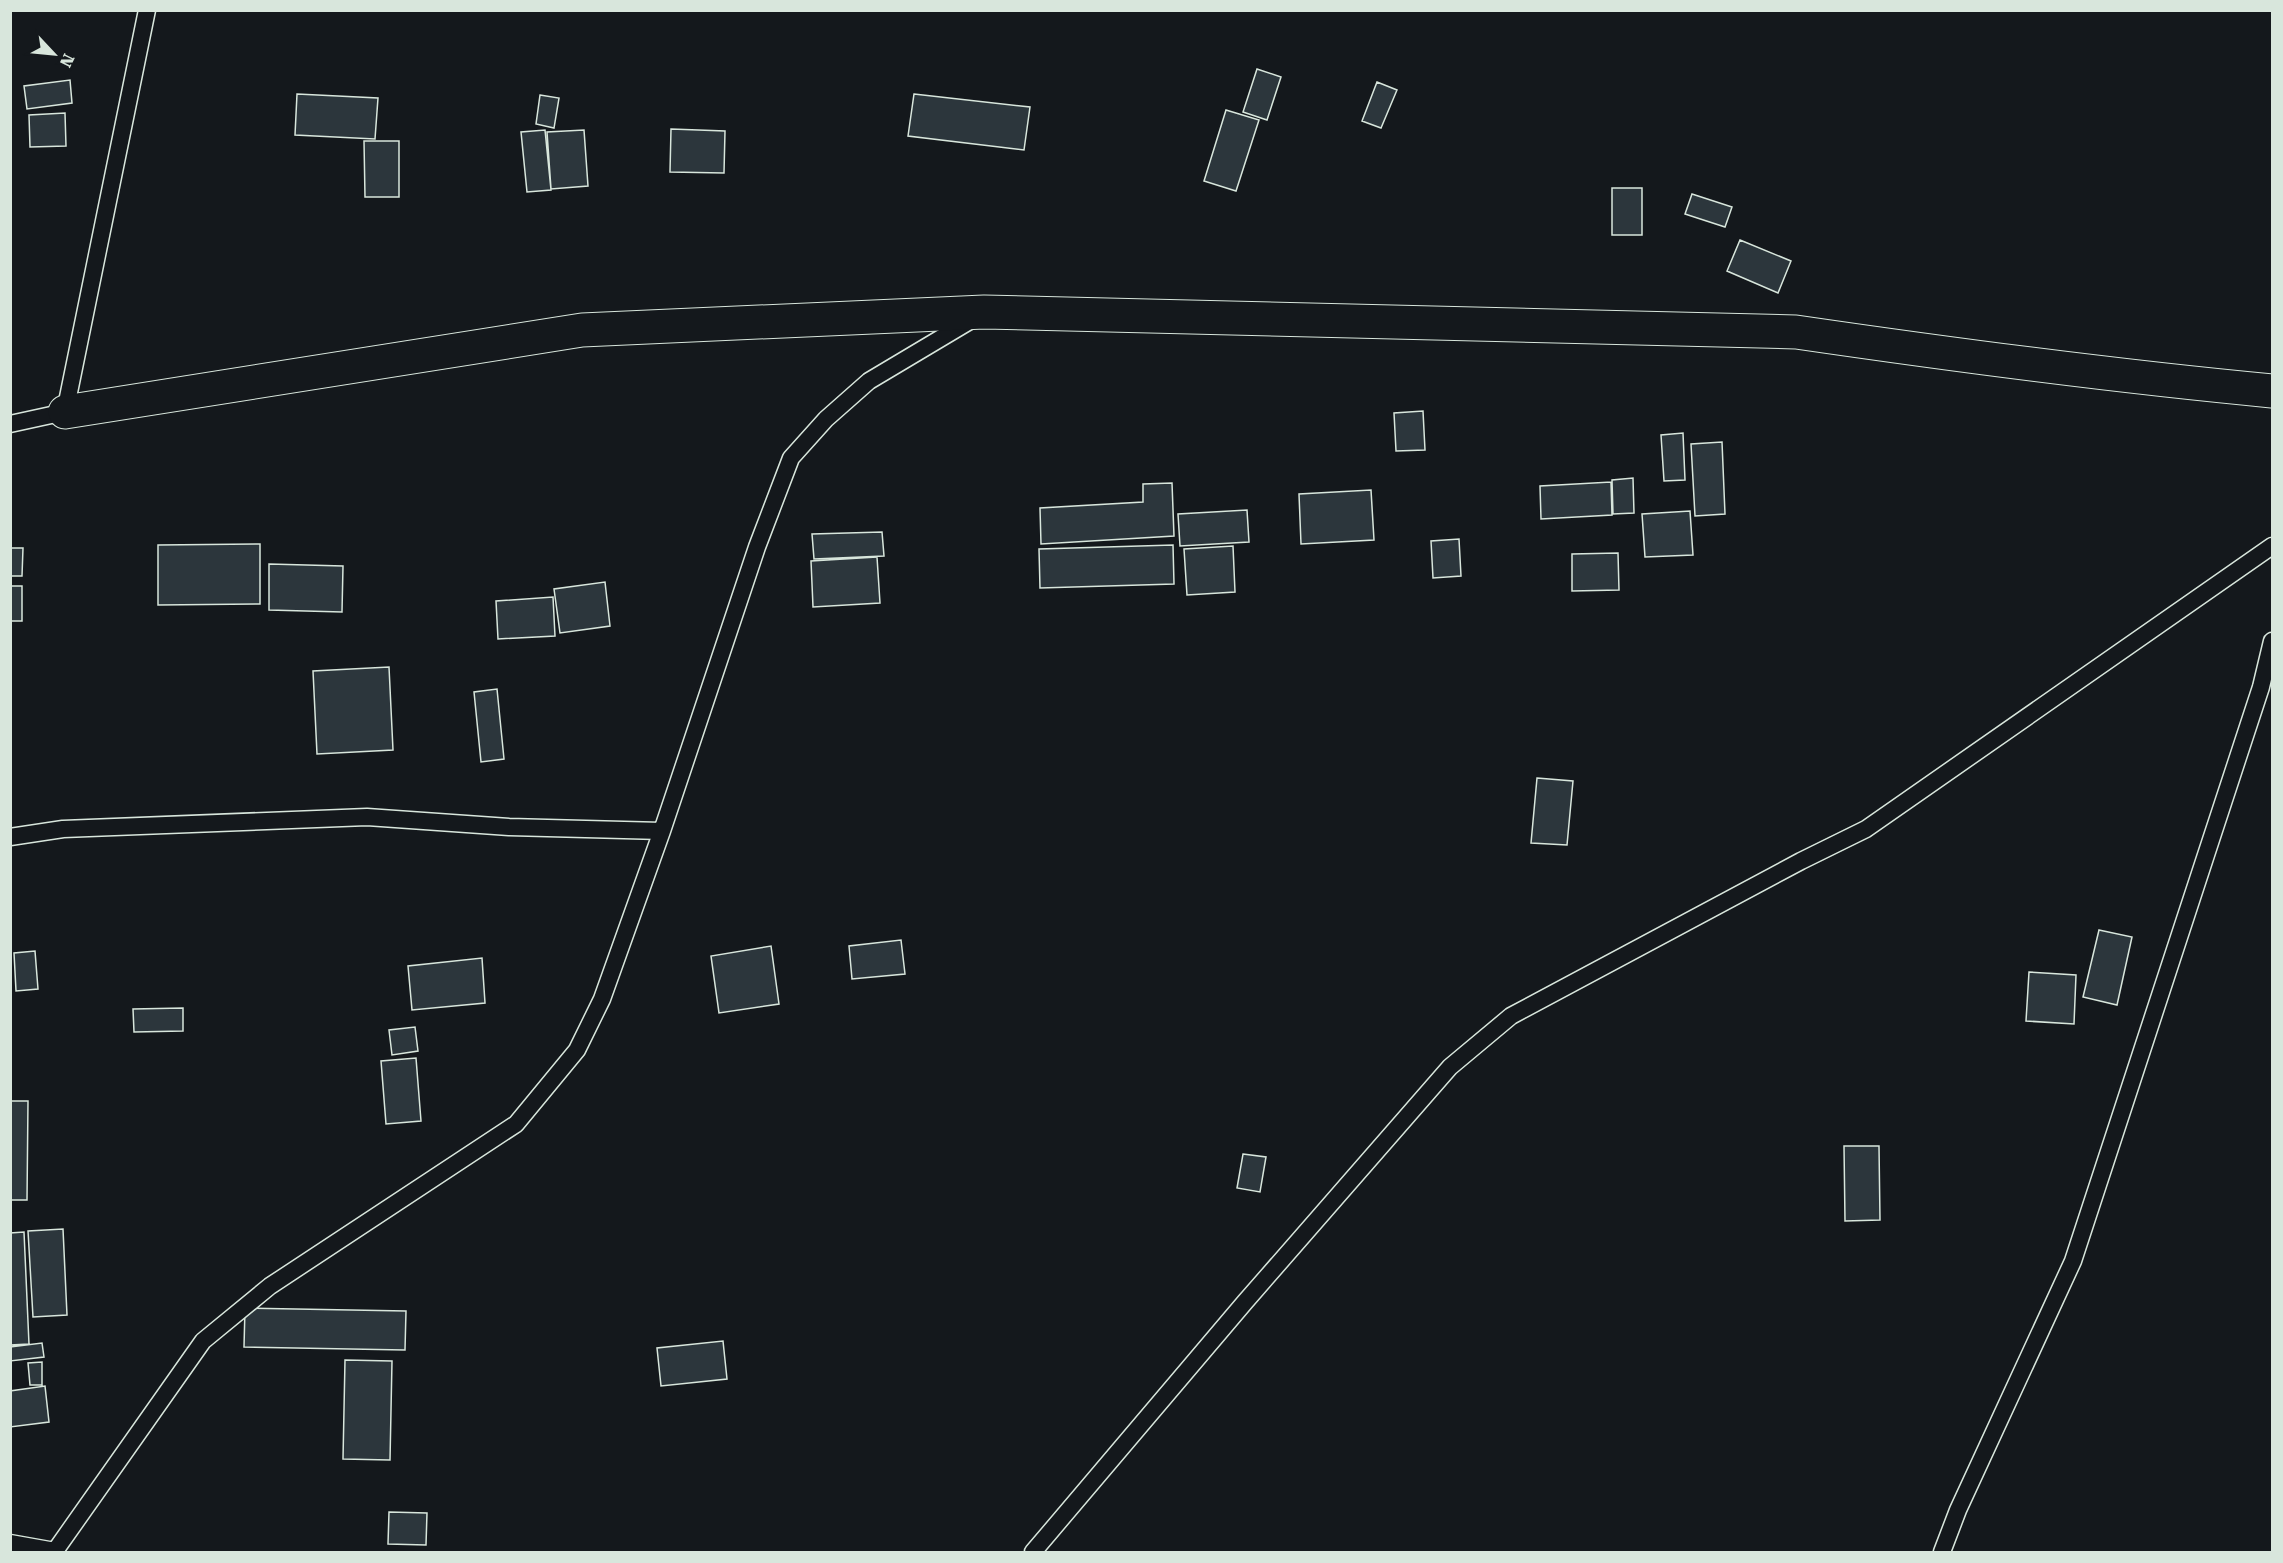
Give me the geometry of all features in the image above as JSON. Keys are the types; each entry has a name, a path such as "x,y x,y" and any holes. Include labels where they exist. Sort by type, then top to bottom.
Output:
{"street":[{"path":"65,412 582,330 984,312 1796,332 2202,385 2272,391"}],"lane":[{"path":"10,424 65,412 147,10"},
{"path":"10,1543 54,1551 203,1341 270,1286 516,1124 577,1050 602,999 662,831 757,547 790,458 826,419 869,381 984,312"},
{"path":"1033,1552 1245,1302 1450,1067 1511,1016 1801,861 1866,829 2272,546"},
{"path":"1942,1552 1958,1510 2073,1262 2262,687 2272,641"},
{"path":"10,837 63,829 367,817 509,827 662,831"}],"building":[{"path":"1257,69 1281,77 1267,120 1243,112"},
{"path":"70,80 72,103 27,109 24,86"},
{"path":"1377,82 1397,90 1381,128 1362,121"},
{"path":"297,94 378,98 375,139 295,135"},
{"path":"914,94 1030,107 1024,150 908,136"},
{"path":"540,95 559,98 554,128 536,124"},
{"path":"1226,110 1259,120 1236,191 1204,181"},
{"path":"65,113 66,146 30,147 29,115"},
{"path":"671,129 725,131 724,173 670,172"},
{"path":"545,130 551,190 527,192 521,132"},
{"path":"584,130 588,186 551,189 547,132"},
{"path":"364,141 399,141 399,197 365,197"},
{"path":"1612,188 1642,188 1642,235 1612,235"},
{"path":"1692,194 1732,207 1725,227 1685,214"},
{"path":"1740,240 1791,261 1778,293 1727,271"},
{"path":"1423,411 1425,450 1396,451 1394,413"},
{"path":"1683,433 1685,480 1664,481 1661,435"},
{"path":"1722,442 1725,514 1695,516 1691,444"},
{"path":"1633,478 1634,513 1613,514 1612,480"},
{"path":"1611,482 1612,515 1541,519 1540,486"},
{"path":"1172,483 1174,536 1041,544 1040,508 1143,502 1143,484"},
{"path":"1371,490 1374,540 1301,544 1299,494"},
{"path":"1247,510 1249,542 1180,546 1178,514"},
{"path":"1690,511 1693,555 1645,557 1642,514"},
{"path":"882,532 884,556 814,559 812,534"},
{"path":"1459,539 1461,576 1433,578 1431,541"},
{"path":"260,544 260,604 158,605 158,545"},
{"path":"1173,545 1174,584 1040,588 1039,549"},
{"path":"1233,546 1235,592 1187,595 1184,549"},
{"path":"10,548 23,548 22,576 10,576"},
{"path":"1618,553 1619,590 1572,591 1572,554"},
{"path":"877,557 880,603 813,607 811,561"},
{"path":"269,564 343,566 342,612 269,610"},
{"path":"605,582 610,626 560,633 554,589"},
{"path":"10,586 22,586 22,621 10,621"},
{"path":"553,597 555,636 498,639 496,601"},
{"path":"389,667 393,750 317,754 313,671"},
{"path":"497,689 504,759 481,762 474,692"},
{"path":"1537,778 1573,781 1567,845 1531,843"},
{"path":"2099,930 2132,937 2117,1005 2083,997"},
{"path":"901,940 905,974 852,979 849,946"},
{"path":"771,946 779,1004 719,1013 711,956"},
{"path":"35,951 38,989 16,991 14,953"},
{"path":"482,958 485,1003 412,1010 408,966"},
{"path":"2029,972 2076,975 2074,1024 2026,1021"},
{"path":"183,1008 183,1031 134,1032 133,1009"},
{"path":"415,1027 418,1051 392,1055 389,1030"},
{"path":"416,1058 421,1121 386,1124 381,1061"},
{"path":"10,1101 28,1101 27,1200 10,1200"},
{"path":"1844,1146 1879,1146 1880,1220 1845,1221"},
{"path":"1243,1154 1266,1157 1260,1192 1237,1188"},
{"path":"63,1229 67,1315 33,1317 28,1231"},
{"path":"24,1232 29,1344 10,1345 10,1233"},
{"path":"245,1308 406,1311 405,1350 244,1347"},
{"path":"723,1341 727,1379 661,1386 657,1348"},
{"path":"42,1343 44,1357 10,1361 10,1347"},
{"path":"345,1360 392,1361 390,1460 343,1459"},
{"path":"42,1362 42,1385 30,1385 28,1363"},
{"path":"45,1386 49,1422 10,1427 10,1391"},
{"path":"389,1512 427,1513 426,1545 388,1544"}]}
